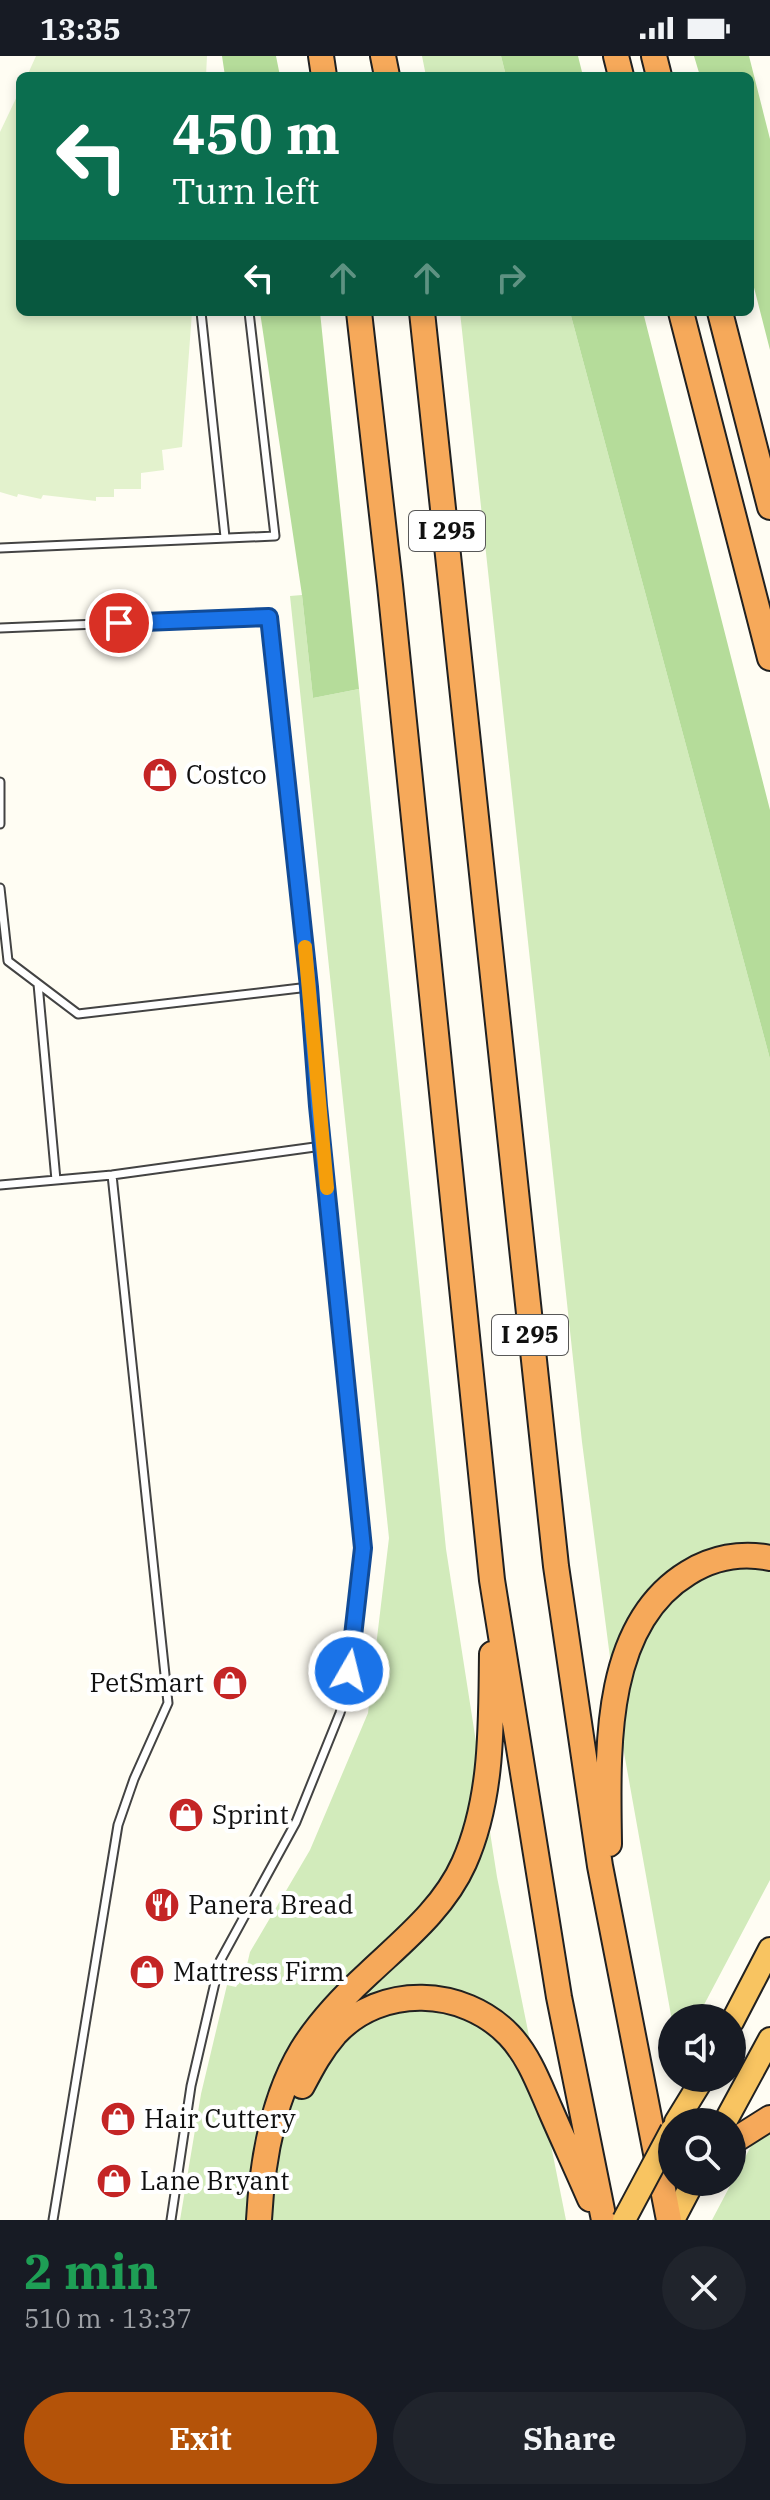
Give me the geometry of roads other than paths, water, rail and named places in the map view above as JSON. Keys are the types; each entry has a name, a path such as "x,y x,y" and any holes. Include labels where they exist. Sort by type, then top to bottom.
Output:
{"highway":[{"name":"I 295","path":"359,316 392,600 492,1580 559,1997 602,2220"},
{"name":"I 295","path":"422,316 504,1067 541,1443 572,1687 609,1918 671,2220"},
{"path":"682,316 770,658"},
{"path":"721,316 770,507"},
{"path":"609,1918 609,1744 619,1681 634,1636 650,1606 673,1582 700,1565 729,1556 758,1555 770,1558"},
{"path":"259,2220 271,2132 288,2076 302,2049 367,1975 421,1924 445,1895 464,1864 485,1795 489,1758 492,1580"},
{"path":"741,2004 770,1949"},
{"path":"274,2220 285,2131 298,2093 316,2060 337,2033 363,2012 392,2000 424,1997 465,2005 485,2015 510,2035 529,2062 602,2220"},
{"path":"733,2108 770,2039"},
{"path":"746,2133 770,2118"},
{"path":"624,2220 658,2156"},
{"path":"671,2220 685,2196"}],"lane":[{"path":"201,316 225,537"},
{"path":"0,548 275,536 249,316"},
{"path":"0,628 269,617 309,987 363,1548 356,1621 345,1696 318,1769 296,1822 220,1961 191,2086 171,2220"},
{"path":"0,782 0,824"},
{"path":"0,888 8,961 78,1014 309,987"},
{"path":"38,984 56,1180"},
{"path":"0,1185 112,1175 322,1146"},
{"path":"53,2220 118,1825 134,1779 168,1703 112,1175"}],"place":[{"name":"Costco","path":"160,775"},
{"name":"PetSmart","path":"230,1683"},
{"name":"Sprint","path":"186,1815"},
{"name":"Panera Bread","path":"162,1905"},
{"name":"Mattress Firm","path":"147,1972"},
{"name":"Hair Cuttery","path":"118,2119"},
{"name":"Lane Bryant","path":"114,2181"}]}
